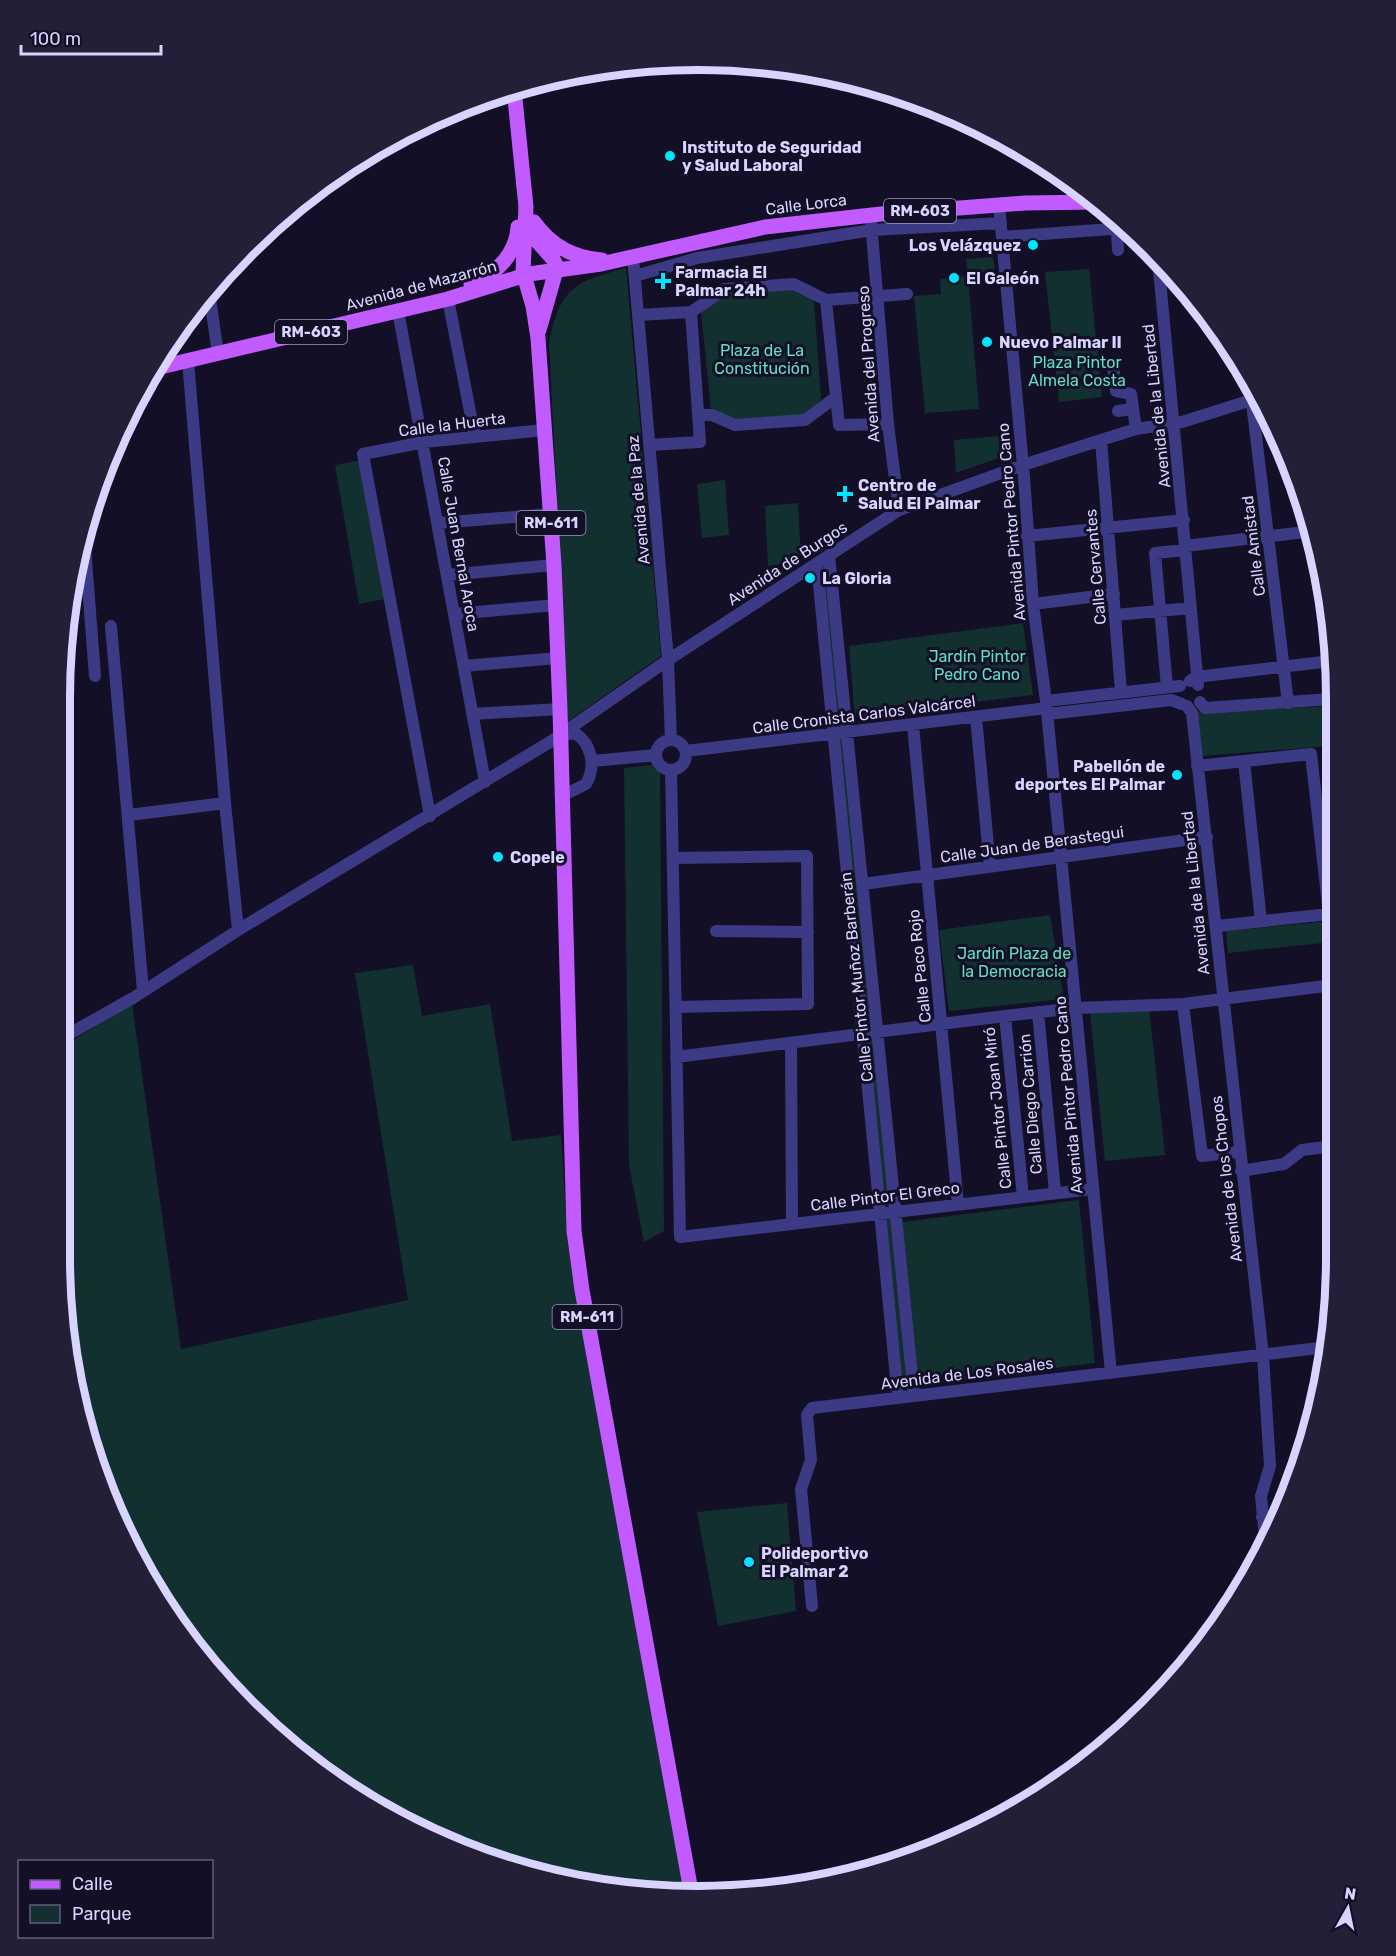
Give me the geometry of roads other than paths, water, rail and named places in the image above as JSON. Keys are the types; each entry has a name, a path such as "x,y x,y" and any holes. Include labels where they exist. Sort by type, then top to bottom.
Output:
{"main road":[{"name":"RM-611","path":"515,98 525,207 520,276 534,306 538,338 554,564 561,735 570,1133 578,1260 690,1886"},
{"path":"398,311 479,281 495,271 506,260 518,231 520,155"},
{"name":"Calle Lorca","path":"520,276 587,267 765,227 870,214 999,205 1083,202"},
{"name":"RM-611","path":"525,207 537,241 554,271 538,338"},
{"path":"525,207 543,233 566,252 584,258 626,259"},
{"name":"Avenida de Mazarrón","path":"166,366 448,299 520,276"}],"street":[{"name":"Avenida Pintor Pedro Cano","path":"999,205 1023,465 1033,604 1047,708 1111,1373"},
{"name":"Avenida del Progreso","path":"870,214 879,296 888,423 899,510"},
{"path":"635,276 697,258 872,230 1001,223"},
{"path":"1002,237 1111,229 1117,232 1118,250"},
{"name":"Avenida de la Paz","path":"626,259 635,276 668,660 671,740"},
{"name":"Avenida de la Libertad","path":"1159,273 1191,608 1191,683"},
{"path":"638,315 691,312 725,289 794,284 826,300 908,294"},
{"path":"448,299 476,437"},
{"path":"826,300 839,425 888,423"},
{"path":"211,303 218,354"},
{"name":"Calle Juan Bernal Aroca","path":"398,311 424,442 484,782"},
{"path":"649,445 700,442 691,312"},
{"path":"188,361 238,930"},
{"path":"1113,365 1116,391 1131,394 1136,429"},
{"path":"699,415 712,416 735,425 805,420 836,397"},
{"name":"Avenida de Burgos","path":"70,1033 142,992 238,930 561,735 668,660 899,510 1023,465 1136,429 1175,423 1250,400"},
{"path":"1118,411 1133,409"},
{"name":"Calle Amistad","path":"1256,411 1288,703"},
{"name":"Calle la Huerta","path":"430,816 363,454 424,442 544,430"},
{"name":"Calle Cervantes","path":"1101,440 1121,692"},
{"path":"438,523 551,514"},
{"path":"1027,536 1184,520"},
{"path":"1167,687 1155,553 1303,532"},
{"name":"Calle Pintor Muñoz Barberán","path":"829,555 914,1395"},
{"path":"86,562 95,676"},
{"path":"448,575 554,564"},
{"name":"Calle Pintor Muñoz Barberán","path":"817,564 898,1398"},
{"path":"1033,604 1114,594"},
{"path":"455,614 556,605"},
{"path":"1115,615 1191,608"},
{"path":"111,626 129,815 142,992"},
{"path":"464,666 558,658"},
{"name":"Calle Cronista Carlos Valcárcel","path":"1047,708 1121,692 1324,663"},
{"path":"1191,683 1203,693 1192,706 1178,696 1191,683"},
{"path":"1288,703 1326,699"},
{"name":"Calle Cronista Carlos Valcárcel","path":"686,751 1047,708 1171,700 1205,708 1288,703"},
{"name":"Avenida de la Libertad","path":"1192,706 1197,766 1217,926 1222,999"},
{"path":"472,714 560,709"},
{"path":"976,717 990,867"},
{"path":"580,737 581,722"},
{"name":"Calle Paco Rojo","path":"913,725 958,1204"},
{"path":"561,735 575,733 580,737 592,761 591,776 578,790 562,796"},
{"path":"671,740 680,743 686,751 683,764 671,770 661,766 656,755 661,745 671,740"},
{"path":"1197,766 1311,754 1326,887"},
{"path":"592,761 656,755"},
{"path":"1244,761 1262,921"},
{"path":"671,770 676,1057 1038,1012 1076,1008 1183,1004 1326,986"},
{"path":"562,775 578,790"},
{"path":"129,815 225,802"},
{"name":"Calle Juan de Berastegui","path":"863,884 1207,837"},
{"path":"674,858 807,856 808,1004 676,1007"},
{"path":"1217,926 1326,914"},
{"path":"716,931 808,932"},
{"name":"Avenida de los Chopos","path":"1222,999 1263,1356 1270,1466 1261,1496 1264,1530"},
{"path":"1183,1004 1202,1156 1238,1152"},
{"name":"Calle Diego Carrión","path":"1038,1012 1054,1192"},
{"name":"Calle Pintor Joan Miró","path":"1005,1016 1023,1197"},
{"path":"791,1044 792,1223"},
{"name":"Calle Pintor El Greco","path":"676,1057 680,1237 1093,1188"},
{"path":"1241,1170 1284,1164 1302,1150 1326,1147"},
{"name":"Avenida de Los Rosales","path":"812,1606 801,1489 811,1460 807,1415 812,1408 1319,1348"},
{"path":"1262,1517 1268,1520"}],"place":[{"name":"Instituto de Seguridad y Salud Laboral","path":"670,156"},
{"name":"Los Velázquez","path":"1033,245"},
{"name":"El Galeón","path":"954,278"},
{"name":"Farmacia El Palmar 24h","path":"663,281"},
{"name":"Nuevo Palmar II","path":"987,342"},
{"name":"Centro de Salud El Palmar","path":"845,494"},
{"name":"La Gloria","path":"810,578"},
{"name":"Pabellón de deportes El Palmar","path":"1177,775"},
{"name":"Copele","path":"498,857"},
{"name":"Polideportivo El Palmar 2","path":"749,1562"}],"park label":[{"name":"Plaza de La Constitución","path":"762,359"},
{"name":"Plaza Pintor Almela Costa","path":"1077,371"},
{"name":"Jardín Pintor Pedro Cano","path":"977,665"},
{"name":"Jardín Plaza de la Democracia","path":"1014,962"}]}
